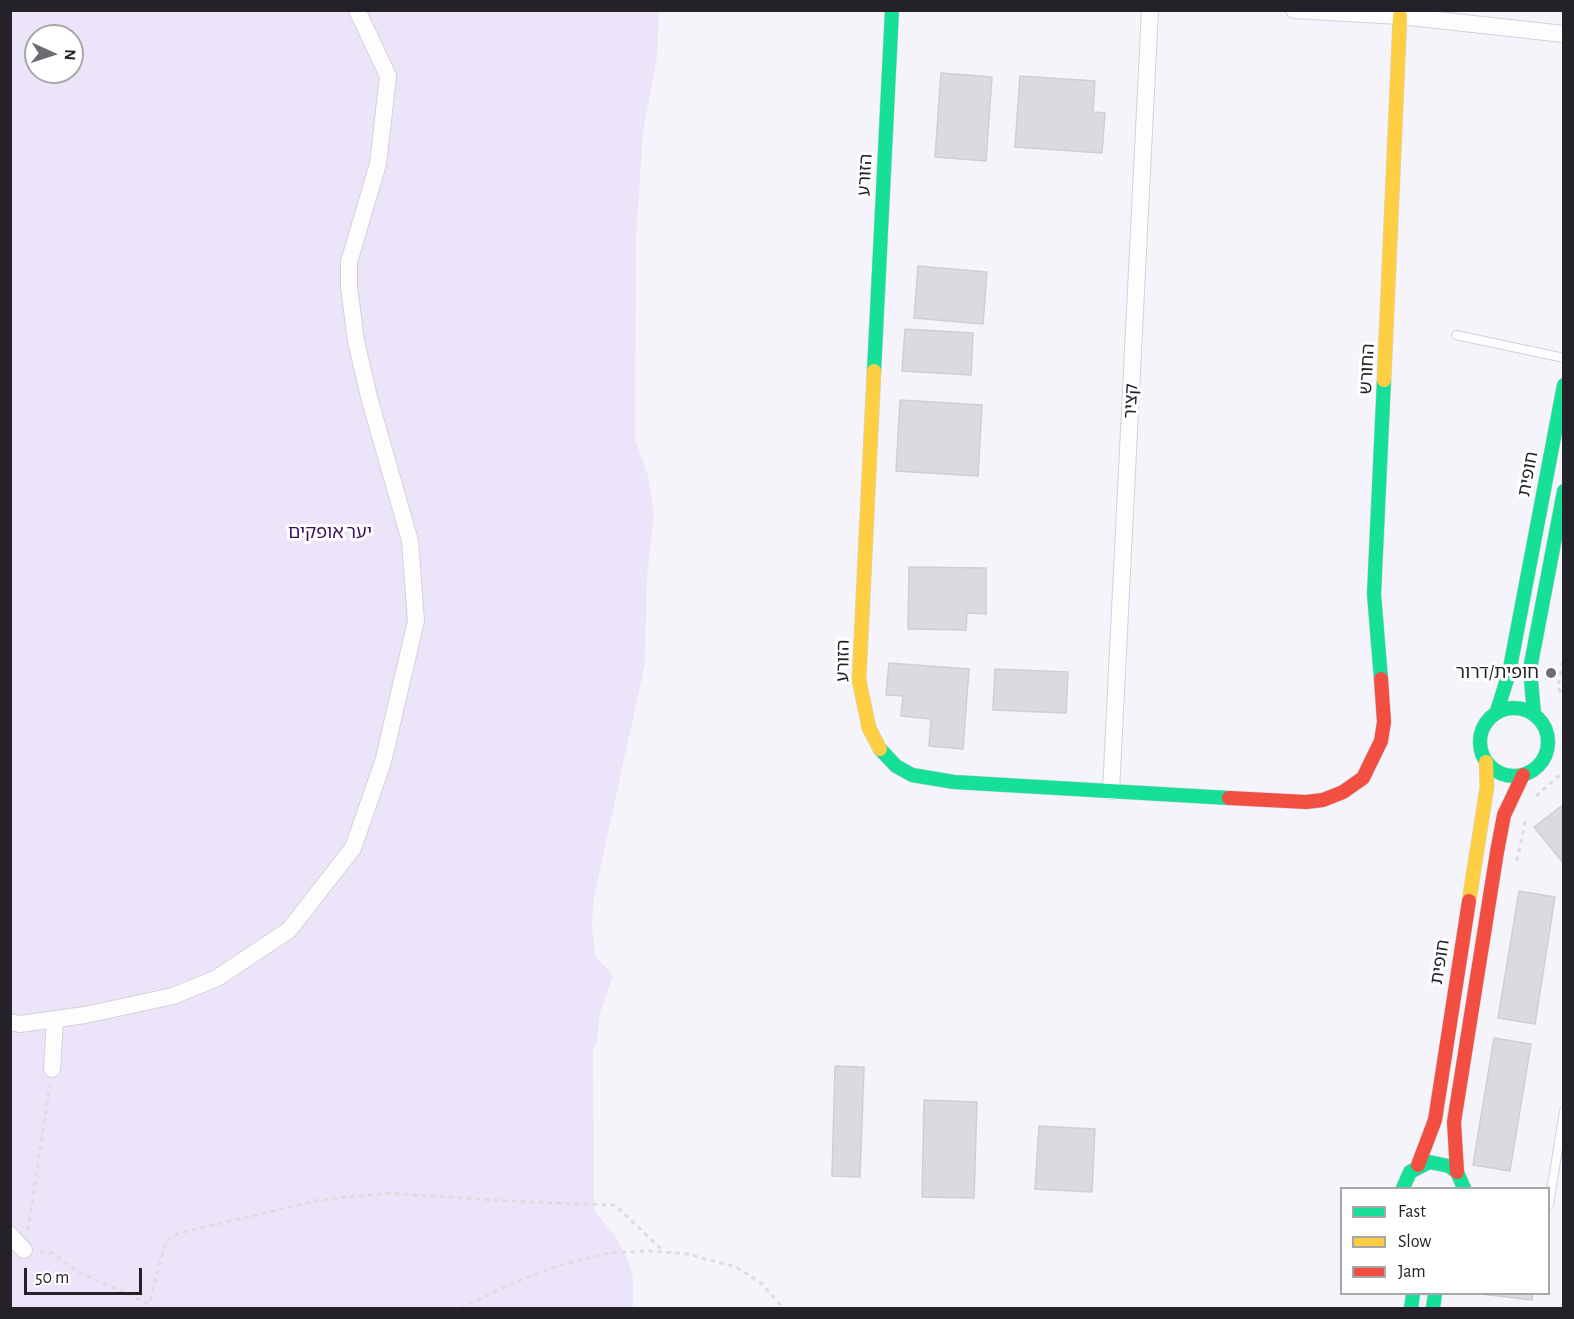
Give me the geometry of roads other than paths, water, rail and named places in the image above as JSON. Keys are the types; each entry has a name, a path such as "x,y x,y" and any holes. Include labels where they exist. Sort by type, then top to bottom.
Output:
{"street":[{"path":"10,1022 20,1024 55,1020 173,996 217,978 289,930 353,848 383,762 416,621 410,541 369,397 356,341 349,287 349,262 378,164 388,76 357,10"},
{"name":"הזורע","path":"892,10 859,680 862,708 869,729 882,750 896,766 912,775 954,782 1306,802 1323,800 1344,792 1363,778 1381,741 1384,723"},
{"name":"קציר","path":"1111,791 1150,10"},
{"path":"1294,10 1400,16 1563,34"},
{"name":"החורש","path":"1384,723 1374,594 1400,16"},
{"name":"חופית","path":"1497,711 1509,672 1563,385"},
{"path":"1534,714 1530,669 1563,491"},
{"path":"1464,1187 1457,1172 1454,1122 1504,815 1523,775 1542,762 1547,752 1545,727 1534,714 1516,707 1497,711 1488,719 1479,740 1486,762 1502,775 1523,775"},
{"path":"1547,752 1563,755"},
{"name":"חופית","path":"1402,1187 1410,1172 1418,1165 1429,1142 1435,1120 1485,798 1486,762"},
{"path":"52,1069 55,1020"},
{"path":"1418,1165 1439,1162 1457,1172"},
{"path":"10,1235 24,1251"}],"lane":[{"path":"1456,335 1563,358"},
{"path":"1550,1197 1563,1111"}],"place":[{"name":"חופית/דרור","path":"1551,673"}],"park label":[{"name":"יער אופקים","path":"330,533"}]}
